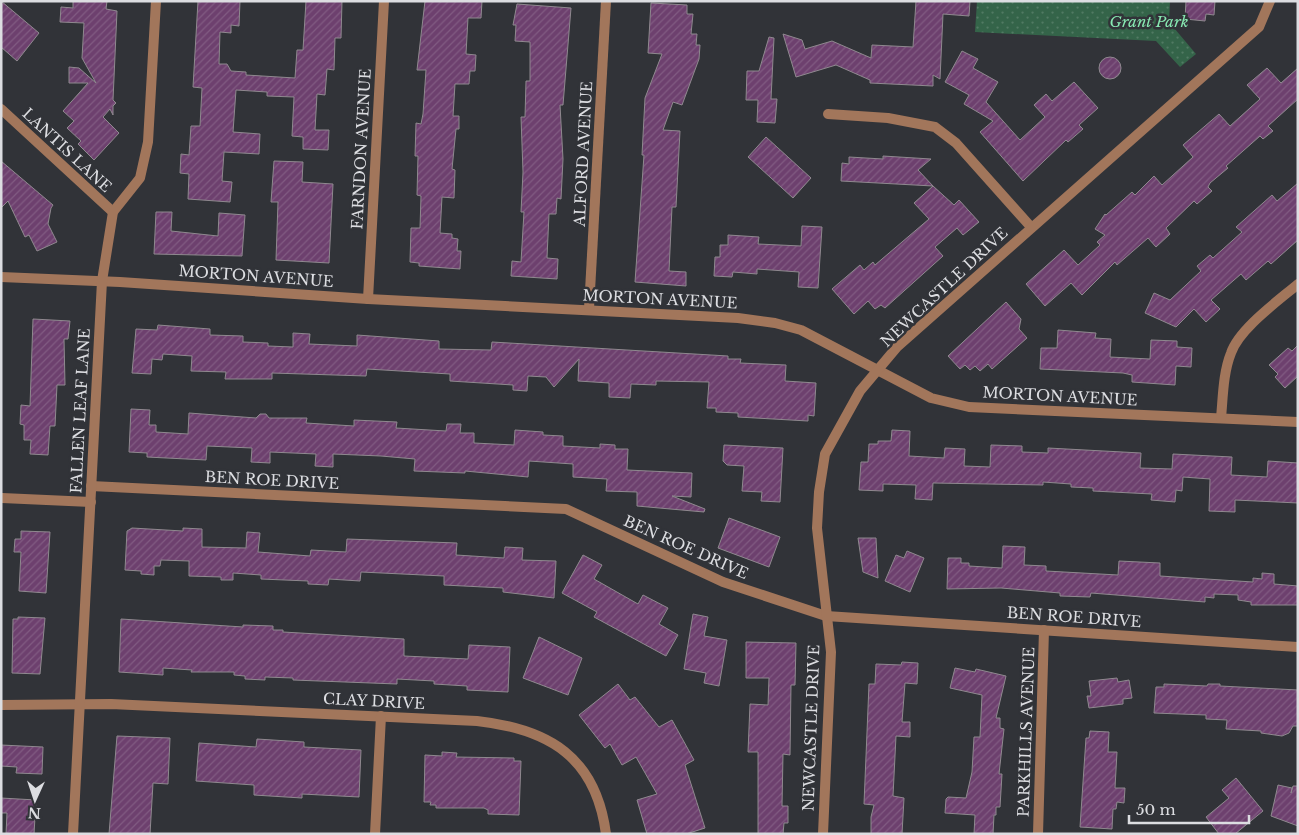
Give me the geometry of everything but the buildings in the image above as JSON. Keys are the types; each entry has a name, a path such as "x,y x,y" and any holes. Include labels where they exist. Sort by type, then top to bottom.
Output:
{"street":[{"path":"112,212 140,178 148,142 156,1"},
{"name":"FARNDON AVENUE","path":"368,299 384,1"},
{"name":"ALFORD AVENUE","path":"590,309 606,1"},
{"name":"NEWCASTLE DRIVE","path":"823,834 831,652 817,528 819,492 825,454 860,391 897,347 1259,27 1270,1"},
{"name":"LANTIS LANE","path":"1,109 112,212"},
{"path":"828,114 888,118 935,127 956,143 1031,227"},
{"name":"FALLEN LEAF LANE","path":"73,834 102,281 112,212"},
{"name":"MORTON AVENUE","path":"1,277 102,281 368,299 738,318 775,323 819,338 877,371 932,398 969,407 1298,422"},
{"path":"1221,418 1226,369 1231,351 1242,335 1298,284"},
{"name":"BEN ROE DRIVE","path":"91,486 566,508 723,582 826,616 1298,647"},
{"path":"2,498 90,502"},
{"name":"PARKHILLS AVENUE","path":"1038,834 1044,630"},
{"name":"CLAY DRIVE","path":"1,705 80,703 382,716 504,724 530,731 552,741 587,776 603,815 606,834"},
{"path":"375,834 382,716"}],"green space":[{"name":"Grant Park","path":"977,1 1170,1 1169,22 1196,54 1180,67 1156,41 975,32"}]}
